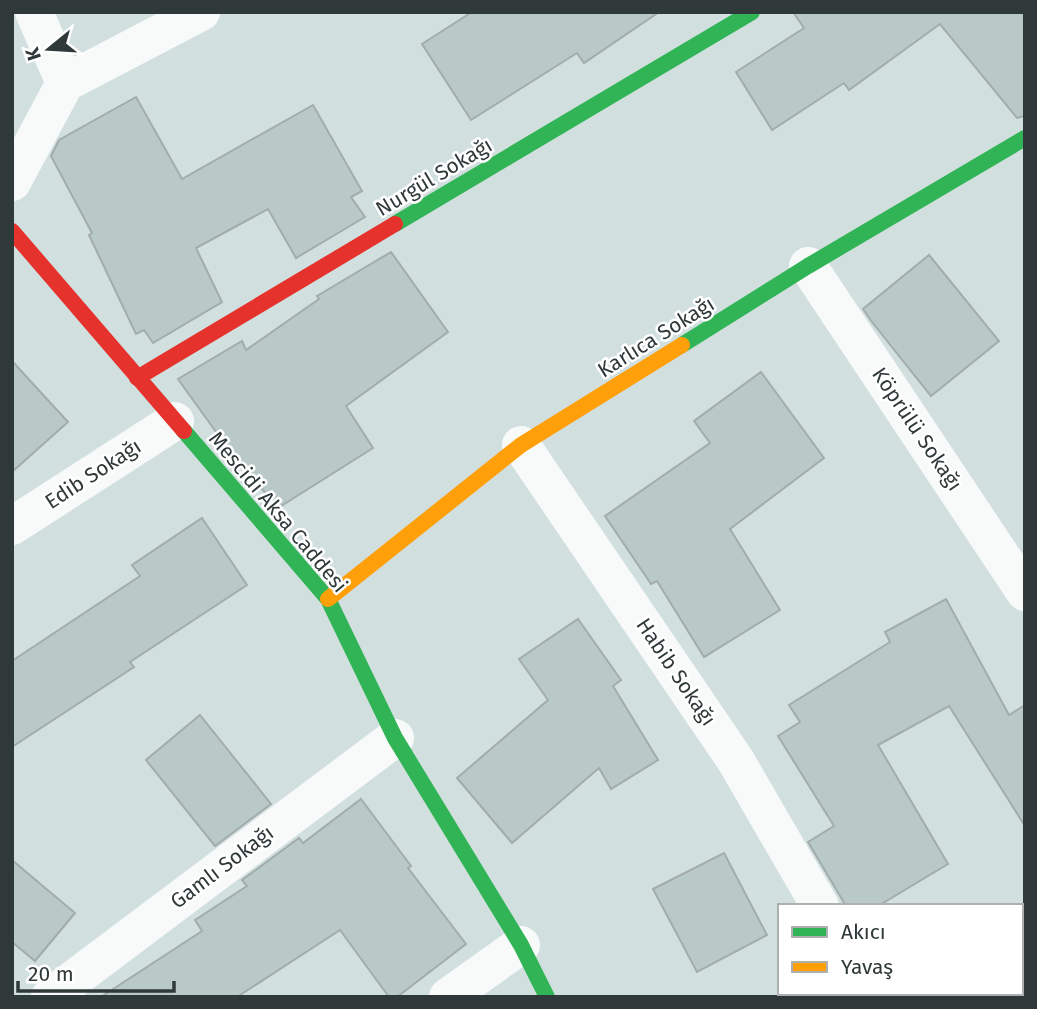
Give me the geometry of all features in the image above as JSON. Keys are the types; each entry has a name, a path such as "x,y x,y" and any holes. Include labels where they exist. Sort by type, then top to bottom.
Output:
{"street":[{"path":"34,12 65,83"},
{"path":"12,182 65,83 201,12"},
{"name":"Nurgül Sokağı","path":"137,378 752,12"},
{"name":"Karlıca Sokağı","path":"328,599 521,445 808,266 1025,138"},
{"name":"Mescidi Aksa Caddesi","path":"12,232 328,599 395,738 521,945 547,997"},
{"name":"Köprülü Sokağı","path":"808,266 1025,592"},
{"name":"Edib Sokağı","path":"12,526 175,421"},
{"name":"Habib Sokağı","path":"521,445 736,761 819,904"},
{"name":"Gamlı Sokağı","path":"50,997 395,738"},
{"path":"448,997 521,945"}],"building":[{"path":"472,12 659,12 584,63 577,53 471,120 422,44"},
{"path":"793,12 1025,12 1025,116 1017,118 940,24 849,90 844,83 772,130 736,72 804,28"},
{"path":"136,97 182,179 313,105 362,191 351,197 365,217 296,258 268,209 196,248 222,302 153,343 144,330 136,334 89,235 92,233 51,156 59,140"},
{"path":"391,252 448,332 346,406 373,448 278,508 229,450 178,379 242,341 246,350 319,299 317,296"},
{"path":"929,255 999,341 931,396 863,309"},
{"path":"12,361 68,422 12,472"},
{"path":"761,372 824,458 730,529 780,610 704,657 657,581 651,584 605,516 710,443 694,421"},
{"path":"202,518 247,585 130,662 134,667 12,747 12,661 140,576 132,565"},
{"path":"946,599 1009,715 1025,705 1025,826 949,706 878,745 948,864 881,904 845,904 808,842 834,826 778,736 800,722 789,705 890,642 885,632"},
{"path":"578,619 621,680 613,686 658,760 611,789 599,768 512,843 457,778 548,700 519,659"},
{"path":"200,715 271,804 215,846 146,760"},
{"path":"361,799 411,866 408,868 466,944 397,997 389,997 340,930 237,997 101,997 202,931 195,920 247,886 242,880 299,838 303,843"},
{"path":"724,853 767,935 697,972 653,889"},
{"path":"12,860 75,913 35,961 12,942"}],"traffic: fast":[{"path":"395,224 752,12"},
{"path":"682,345 808,266 1025,138"},
{"path":"184,431 328,599 395,738 521,945 547,997"}],"traffic: slow":[{"path":"328,599 521,445 682,345"}],"traffic: jam":[{"path":"137,378 395,224"},
{"path":"12,231 184,431"}]}
